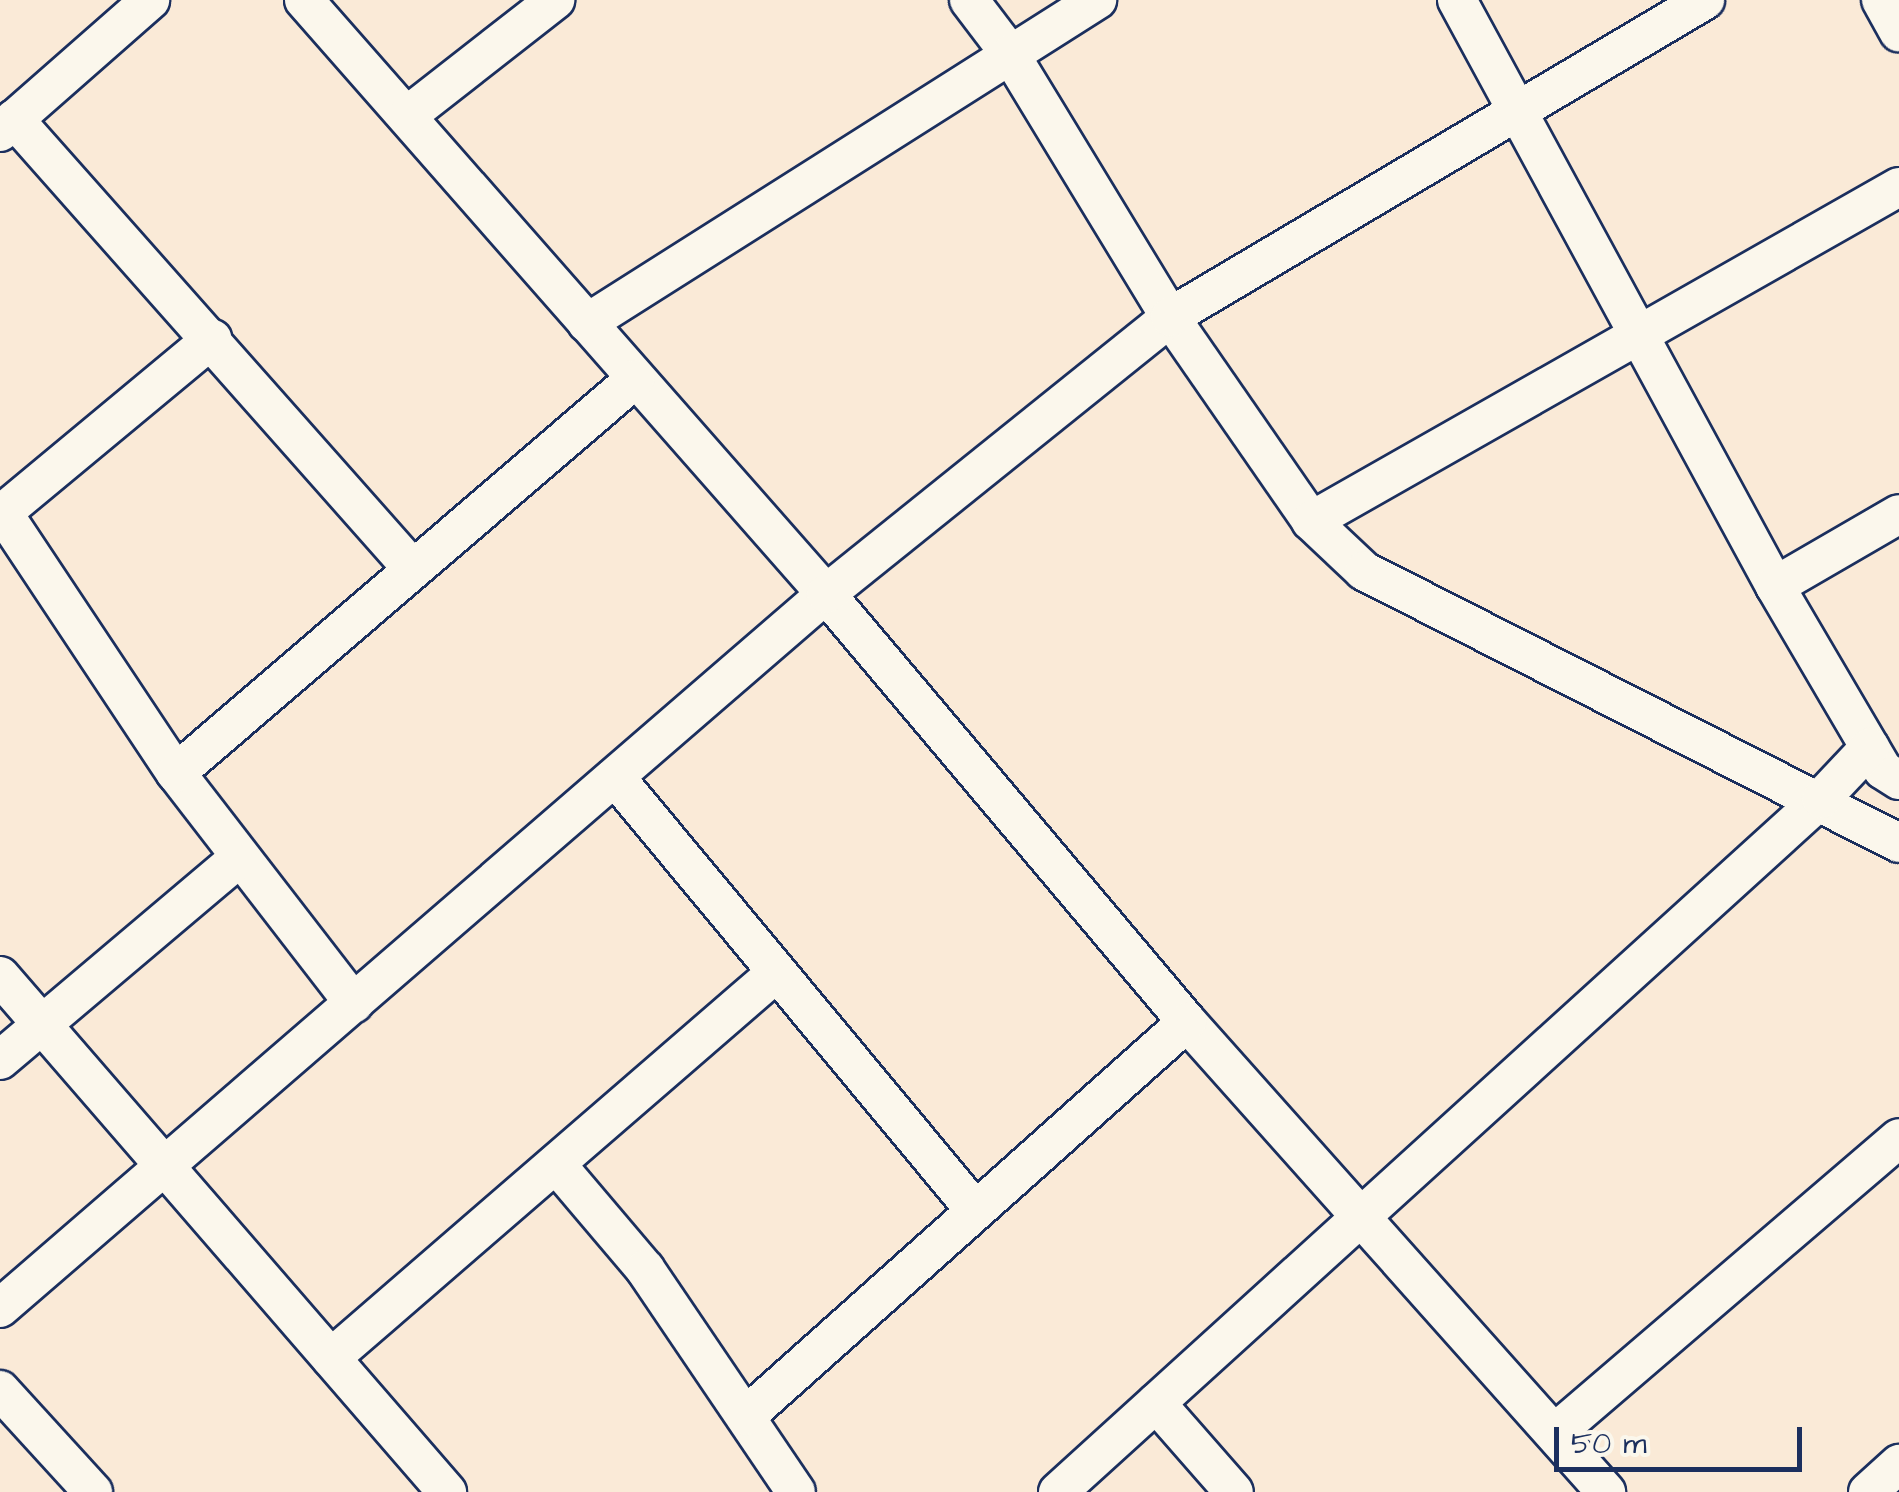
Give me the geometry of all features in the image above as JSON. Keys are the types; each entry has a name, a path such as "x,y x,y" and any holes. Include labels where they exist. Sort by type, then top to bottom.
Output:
{"street":[{"path":"150,0 7,126 212,339 412,568"},
{"path":"304,0 826,594 1187,1022 1606,1492"},
{"path":"408,115 555,0"},
{"path":"969,0 1010,54 1170,317 1311,520 1364,571 1822,799 1899,843"},
{"path":"587,323 1098,0"},
{"path":"1456,0 1522,111 1639,338 1775,586 1870,748 1899,780"},
{"path":"0,1308 826,594 1170,317 1705,0"},
{"path":"1881,0 1899,32"},
{"path":"1311,520 1639,338 1899,187"},
{"path":"212,339 1,514 176,773 354,1003"},
{"path":"176,773 635,379"},
{"path":"1775,586 1899,514"},
{"path":"1058,1492 1822,799 1870,748"},
{"path":"614,777 974,1209"},
{"path":"0,1060 240,857"},
{"path":"331,1358 776,974"},
{"path":"0,976 167,1164 447,1492"},
{"path":"746,1416 1187,1022"},
{"path":"1555,1433 1899,1138"},
{"path":"556,1164 645,1269 796,1492"},
{"path":"0,1390 94,1492"},
{"path":"1156,1402 1234,1492"},
{"path":"1868,1492 1899,1464"}]}
